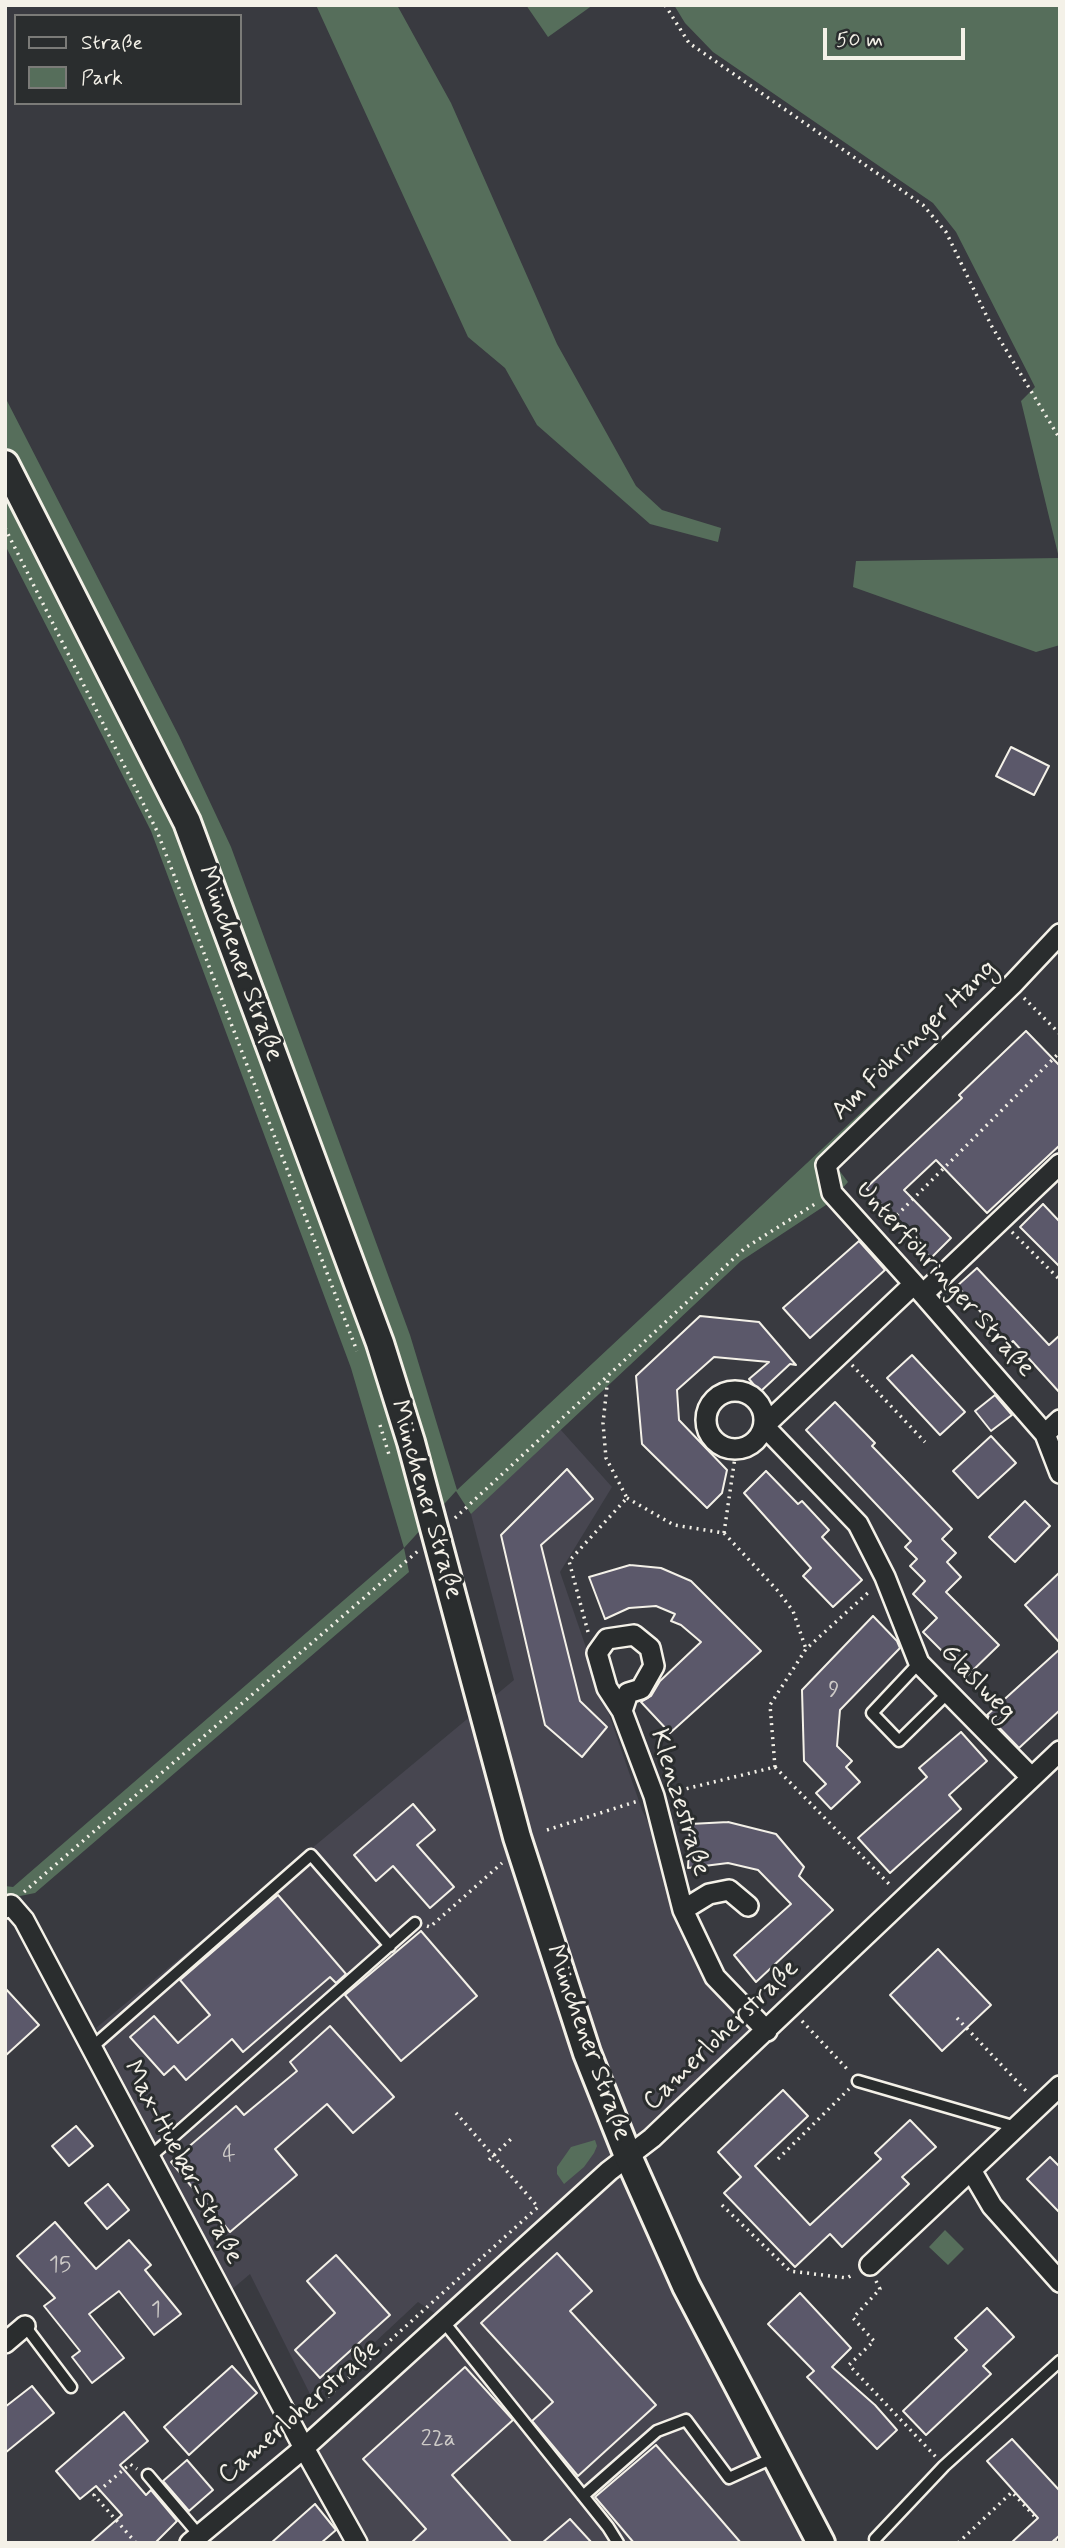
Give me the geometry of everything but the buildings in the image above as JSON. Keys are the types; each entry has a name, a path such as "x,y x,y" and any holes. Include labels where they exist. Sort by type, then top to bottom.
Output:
{"main road":[{"name":"Münchener Straße","path":"5,464 187,822 380,1343 415,1455 517,1837 587,2053 628,2157 686,2286 821,2543"}],"street":[{"name":"Am Föhringer Hang","path":"832,1193 826,1165 1012,985 1060,934"},
{"path":"736,1450 754,1443 764,1426 841,1354 1000,1220 1060,1164"},
{"name":"Unterföhringer Straße","path":"832,1193 1045,1434 1060,1473"},
{"name":"Glaslweg","path":"736,1450 726,1449 710,1438 705,1420 712,1402 728,1391 747,1394 761,1407 764,1426 858,1524 885,1577 919,1663 1031,1777"},
{"path":"1045,1434 1060,1420"},
{"name":"Klenzestraße","path":"622,1711 628,1693 641,1689 654,1666 650,1648 634,1635 607,1639 597,1653 607,1688 622,1711 654,1796 683,1910 715,1977 767,2031"},
{"name":"Camerloherstraße","path":"198,2540 304,2448 609,2171 652,2138 1060,1751"},
{"name":"Klenzestraße","path":"683,1910 709,1894 729,1890 748,1906"},
{"name":"Max-Hueber-Straße","path":"8,1906 24,1920 357,2543"},
{"path":"870,2265 1060,2085"},
{"path":"971,2170 992,2206 1060,2282"},
{"path":"5,2343 25,2326"}],"lane":[{"path":"919,1663 872,1713 899,1741 949,1692"},
{"path":"91,2048 311,1855 390,1946"},
{"path":"150,2157 415,1923"},
{"path":"858,2081 1016,2127"},
{"path":"442,2321 618,2543"},
{"path":"25,2326 71,2387"},
{"path":"875,2539 944,2466 1060,2361"},
{"path":"583,2496 657,2431 687,2420 729,2478 776,2457"},
{"path":"148,2475 198,2540"}],"path":[{"path":"665,5 689,43 923,205 946,232 991,325 1060,439"},
{"path":"5,527 157,831 360,1360"},
{"path":"1012,985 1060,1034"},
{"path":"874,1239 1060,1052"},
{"path":"462,1511 745,1248 832,1193"},
{"path":"1000,1220 1060,1280"},
{"path":"841,1354 925,1442"},
{"path":"608,1377 603,1423 606,1458 626,1498 674,1525 724,1532 793,1611 806,1649"},
{"path":"380,1423 391,1461"},
{"path":"724,1532 736,1450"},
{"path":"597,1653 591,1643 569,1560 626,1498"},
{"path":"8,1906 418,1550"},
{"path":"885,1577 806,1649 770,1705 775,1767 903,1898"},
{"path":"547,1830 654,1796 775,1767"},
{"path":"415,1923 430,1927 502,1863"},
{"path":"778,2159 858,2081 790,2008"},
{"path":"957,2018 1040,2104"},
{"path":"299,2407 305,2412 314,2409 538,2207 456,2113"},
{"path":"489,2160 512,2138"},
{"path":"722,2204 790,2271 847,2278 870,2265 880,2289 853,2318 874,2341 849,2365 944,2466"},
{"path":"136,2543 94,2495 130,2464 148,2475"},
{"path":"958,2543 1012,2492 1037,2519"}],"shaded area":[{"path":"560,1429 612,1487 560,1572 642,1810 759,2041 628,2157 806,2543 361,2543 316,2454 454,2326 418,2302 313,2400 250,2274 230,2291 96,2028 514,1680 471,1514"}],"green space":[{"path":"316,5 397,5 451,103 557,344 636,486 662,510 721,528 718,542 650,524 537,425 505,368 468,337"},
{"path":"526,5 593,5 548,37"},
{"path":"674,5 1060,5 1060,645 1036,652 853,587 856,561 1059,558 1021,401 1035,387 956,232 933,203 713,52 685,23"},
{"path":"5,397 179,736 231,847 410,1335 457,1490 1004,979 1060,920 1060,948 835,1165 848,1182 829,1203 741,1261 471,1514 456,1491 404,1548 351,1368 151,831 5,545"},
{"path":"404,1548 409,1572 35,1893 5,1899 5,1886 13,1887"},
{"path":"595,2140 597,2146 594,2153 584,2167 564,2184 557,2174 557,2167 571,2147"},
{"path":"945,2230 964,2249 948,2265 929,2247"}]}
